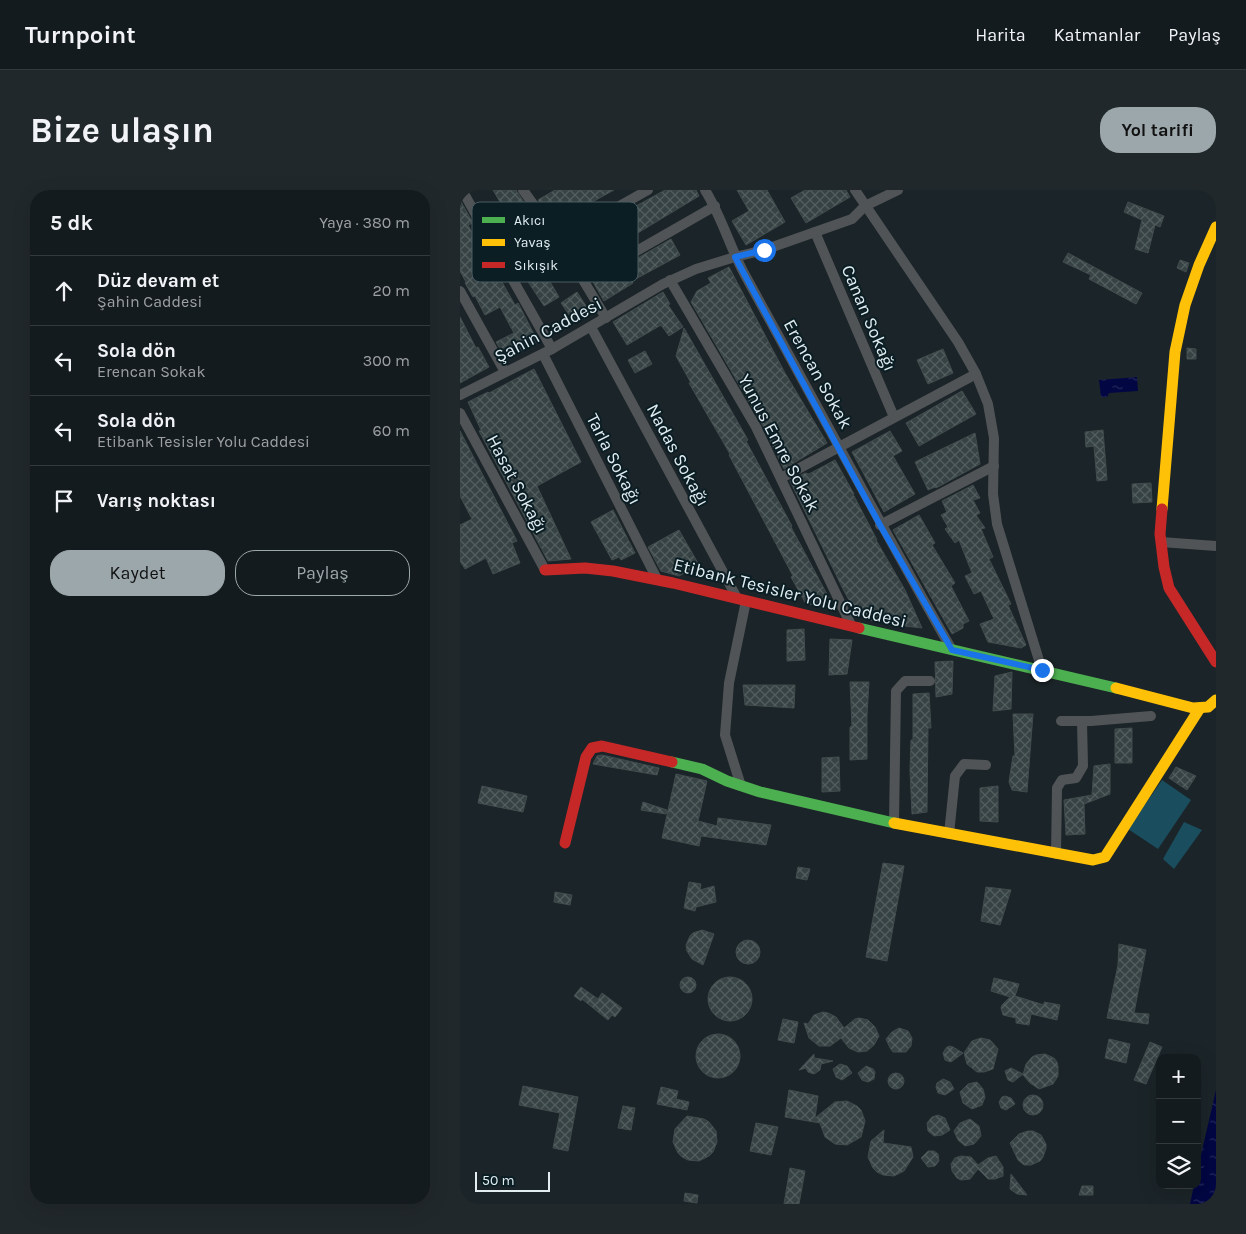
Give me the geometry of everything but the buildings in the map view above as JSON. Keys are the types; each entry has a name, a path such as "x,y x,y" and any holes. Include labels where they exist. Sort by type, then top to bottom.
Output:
{"street":[{"name":"Tarla Sokağı","path":"462,190 472,209"},
{"path":"523,190 532,202"},
{"path":"627,202 648,190"},
{"name":"Erencan Sokak","path":"705,190 715,206 735,257 880,525 952,650"},
{"path":"855,190 958,342 976,374 988,404 994,438 993,494 997,524 1042,670"},
{"name":"Şahin Caddesi","path":"460,395 591,327 670,280 696,269 764,250 852,219 865,206 898,190"},
{"path":"638,250 715,206"},
{"path":"1216,227 1199,265 1185,305 1175,352 1160,526 1164,567 1169,588 1216,662"},
{"name":"Canan Sokağı","path":"815,232 894,417"},
{"name":"Yunus Emre Sokak","path":"670,280 756,427 851,625"},
{"name":"Tarla Sokağı","path":"511,282 547,351 657,580"},
{"path":"584,282 606,318"},
{"path":"460,291 505,372"},
{"name":"Nadas Sokağı","path":"591,327 742,599"},
{"path":"781,478 976,374"},
{"name":"Hasat Sokağı","path":"460,413 545,570"},
{"path":"880,525 994,466"},
{"path":"1161,542 1216,546"},
{"name":"Etibank Tesisler Yolu Caddesi","path":"545,570 585,568 613,571 657,580 1042,670 1193,708 1200,708"},
{"path":"741,786 725,735 729,683 742,599"},
{"path":"894,824 896,691 905,682 930,681"},
{"path":"565,843 586,757 592,748 602,746 678,762 702,769 726,781 760,792 894,824 1093,860 1105,857 1200,708 1208,707 1216,700"},
{"path":"1061,721 1151,716"},
{"path":"1056,854 1056,788 1062,780 1076,778 1083,766 1082,721"},
{"path":"950,834 955,776 964,764 986,765"}],"shaded area":[{"path":"1162,780 1191,800 1158,849 1128,829"},
{"path":"1184,822 1202,830 1174,869 1163,859"}],"water":[{"path":"1137,377 1138,391 1109,393 1107,397 1101,397 1099,380"},
{"path":"1216,1090 1216,1204 1190,1204 1193,1189 1201,1189 1201,1155"}],"traffic: fast":[{"path":"859,628 1116,688"},
{"path":"672,762 702,769 727,781 760,792 894,823"}],"traffic: slow":[{"path":"1162,509 1175,352 1185,305 1199,265 1216,227"},
{"path":"1116,688 1193,708 1208,707 1216,700"},
{"path":"894,823 1093,860 1105,857 1200,708"}],"traffic: jam":[{"path":"1162,509 1160,534 1169,588 1216,662"},
{"path":"545,570 585,568 613,571 673,583 859,628"},
{"path":"565,843 586,757 592,748 602,746 672,762"}],"route":[{"path":"764,250 735,257 880,525 952,650 1042,670"}]}
